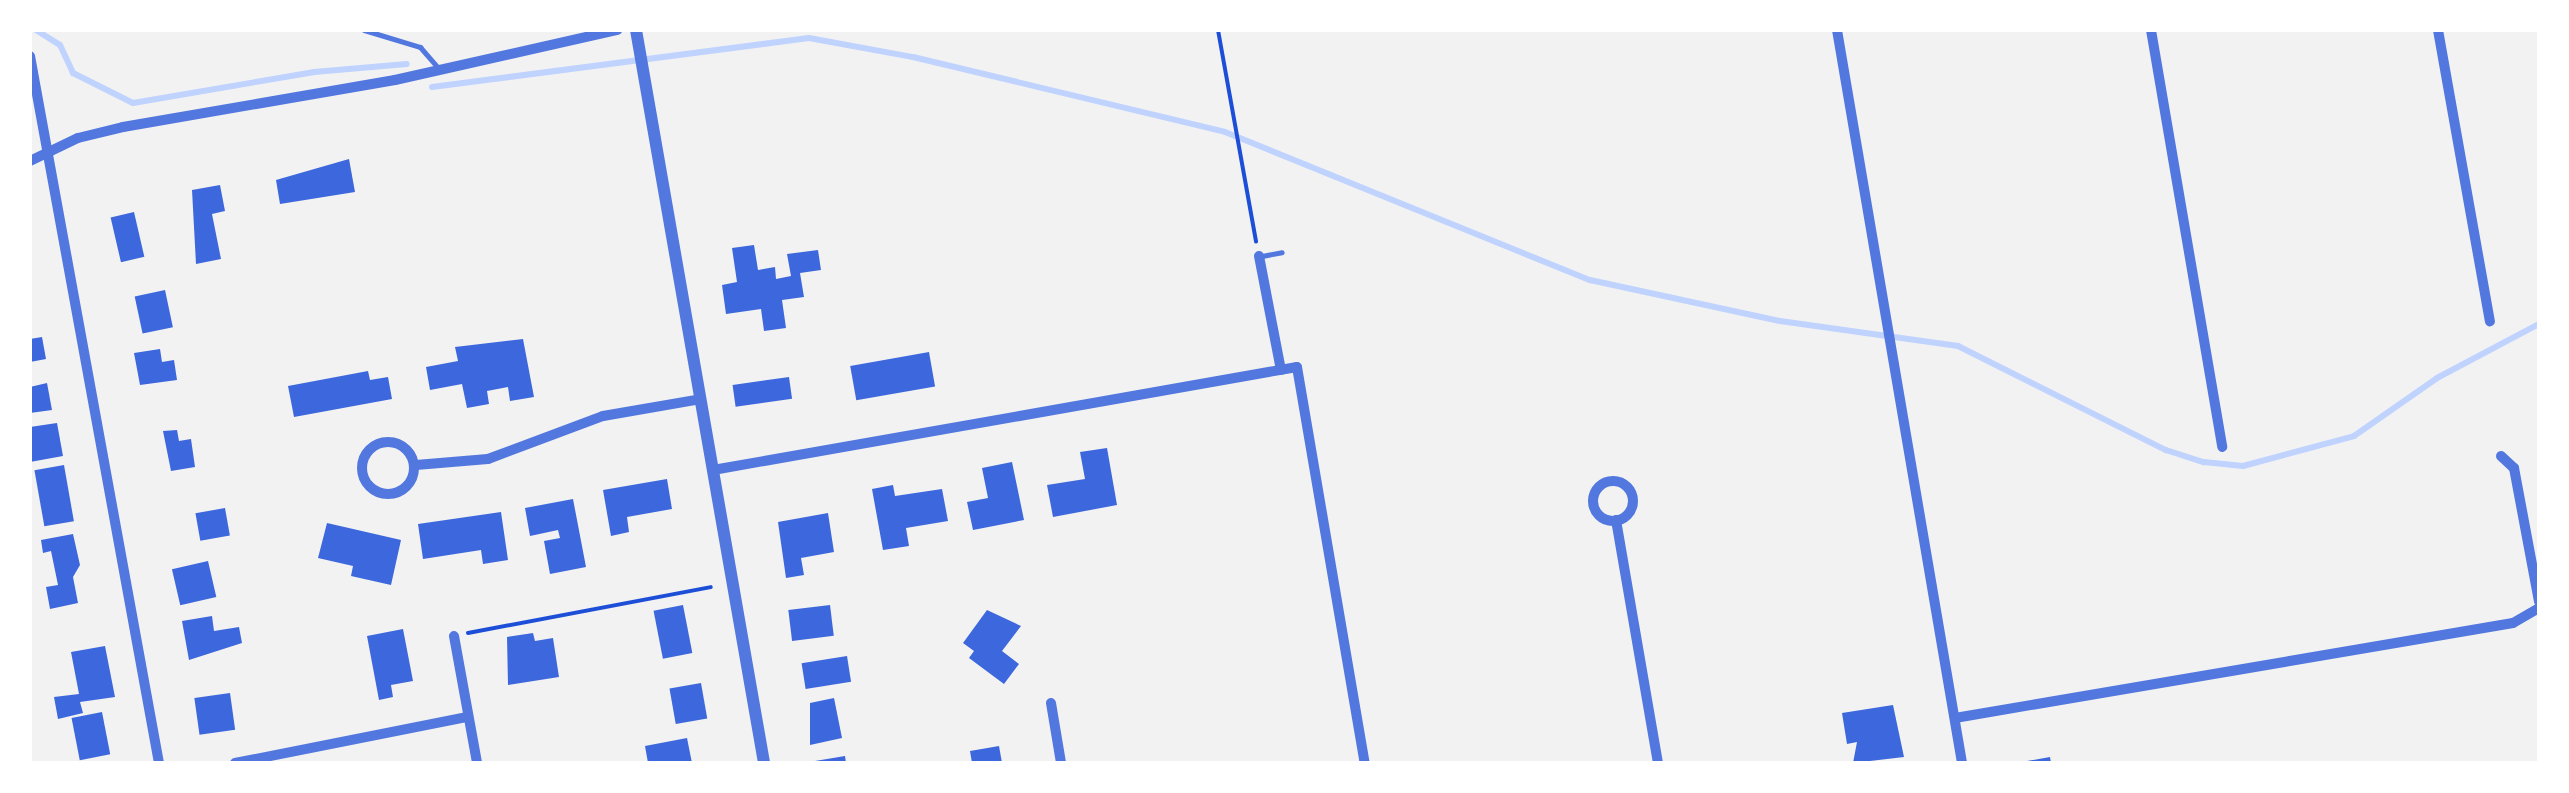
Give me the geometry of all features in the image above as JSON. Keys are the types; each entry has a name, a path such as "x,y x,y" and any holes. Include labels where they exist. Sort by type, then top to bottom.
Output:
{"street":[{"path":"30,160 47,149 123,127 440,70 616,30"},
{"path":"1836,30 1962,763"},
{"path":"2150,30 2222,447"},
{"path":"2438,30 2490,320"},
{"path":"637,34 764,763"},
{"path":"30,56 158,763"},
{"path":"1259,256 1281,370"},
{"path":"713,470 1297,367 1365,763"},
{"path":"416,465 488,459 603,416 700,399"},
{"path":"385,442 404,447 416,465 414,478 390,494 372,488 362,464 368,451 385,442"},
{"path":"1954,718 2514,624 2539,605 2514,468 2501,456"},
{"path":"1616,520 1658,763"},
{"path":"454,636 478,763"},
{"path":"1051,703 1061,763"},
{"path":"235,763 468,718"}],"lane":[{"path":"364,30 420,48 440,70"},
{"path":"1259,256 1282,252"}],"path":[{"path":"1218,30 1236,150 1259,256"},
{"path":"454,636 712,587"}],"building":[{"path":"349,159 355,192 280,204 276,180"},
{"path":"220,185 225,211 212,214 221,259 196,264 192,190"},
{"path":"134,212 144,257 121,262 111,217"},
{"path":"754,245 758,270 775,267 776,279 791,276 787,254 818,250 821,270 800,273 804,297 782,300 786,328 764,331 761,309 726,314 722,285 737,282 732,248"},
{"path":"165,290 173,327 143,334 135,296"},
{"path":"42,337 46,359 30,362 30,339"},
{"path":"523,339 534,397 510,401 508,387 487,391 489,404 467,408 462,384 430,390 426,367 458,361 455,347"},
{"path":"160,349 162,362 174,360 177,380 140,385 134,353"},
{"path":"929,352 935,386 856,400 850,366"},
{"path":"368,371 370,380 388,377 392,399 294,417 288,386"},
{"path":"789,377 792,399 736,407 733,385"},
{"path":"47,383 52,410 30,413 30,387"},
{"path":"57,423 63,456 30,462 30,427"},
{"path":"177,430 179,441 191,439 195,467 171,471 163,431"},
{"path":"1107,448 1117,505 1053,517 1047,485 1085,479 1080,452"},
{"path":"1012,462 1024,520 973,530 967,502 988,498 982,468"},
{"path":"64,465 74,521 44,526 34,470"},
{"path":"667,479 672,509 627,517 629,532 611,536 603,490"},
{"path":"893,485 895,496 942,489 948,521 906,528 909,546 883,550 872,489"},
{"path":"573,499 586,567 550,574 544,541 560,538 558,530 530,536 525,508"},
{"path":"225,508 230,536 200,541 195,513"},
{"path":"501,512 508,560 483,564 481,550 423,559 418,524"},
{"path":"828,513 834,552 801,558 804,575 786,578 778,522"},
{"path":"327,523 401,540 391,585 351,576 353,566 318,558"},
{"path":"73,534 80,565 73,577 78,603 50,609 46,587 58,585 51,551 43,553 41,540"},
{"path":"208,561 216,597 180,605 172,569"},
{"path":"683,605 692,653 663,659 654,611"},
{"path":"830,605 834,636 792,641 788,610"},
{"path":"987,610 1021,626 1002,651 1019,664 1004,684 969,658 974,651 963,643"},
{"path":"212,616 214,631 239,627 242,643 189,660 182,621"},
{"path":"403,629 413,681 391,685 393,697 379,700 367,636"},
{"path":"533,633 535,641 553,638 559,677 508,685 507,637"},
{"path":"105,646 115,697 80,702 83,713 58,719 54,697 79,694 71,652"},
{"path":"847,656 851,682 806,689 802,663"},
{"path":"701,683 707,718 676,724 669,689"},
{"path":"230,693 235,730 199,735 194,698"},
{"path":"834,698 842,738 810,745 810,703"},
{"path":"1893,705 1904,757 1853,763 1857,742 1847,744 1842,713"},
{"path":"102,712 110,754 80,760 72,718"},
{"path":"687,738 692,763 648,763 645,746"},
{"path":"999,746 1002,763 972,763 970,751"},
{"path":"845,756 846,763 815,763 815,761"},
{"path":"2050,757 2051,763 2027,763 2027,761"}],"waterway":[{"path":"36,30 60,45 73,73 133,103 314,72 407,64"},
{"path":"432,87 809,38 913,57 1225,132 1590,280 1780,321 1958,346 2166,450 2204,462 2243,466 2354,436 2437,378 2539,324"}]}
